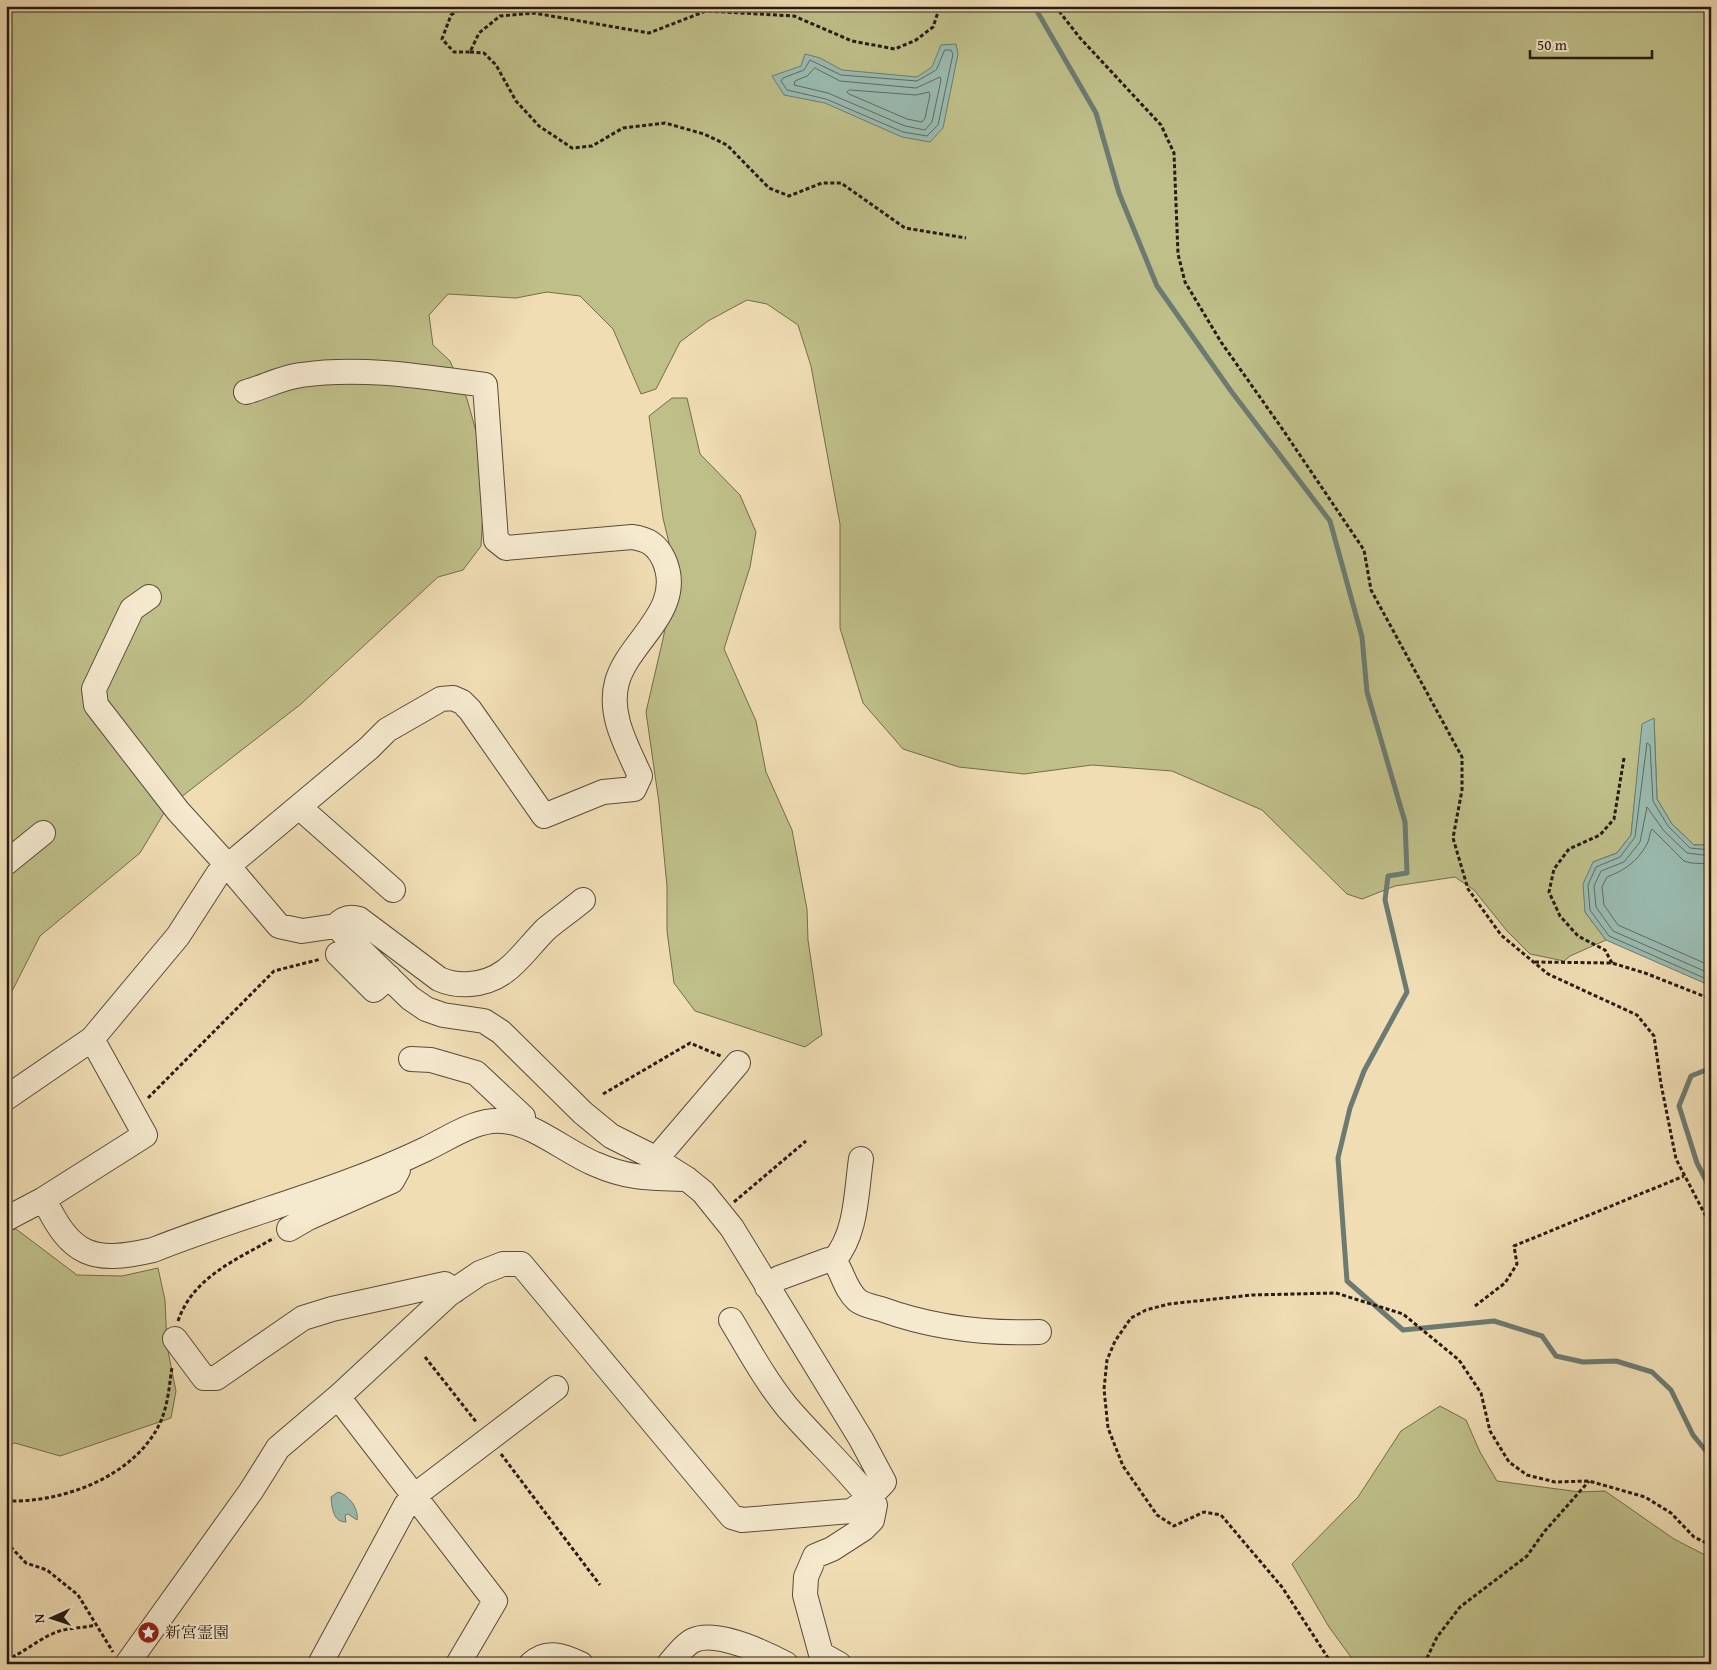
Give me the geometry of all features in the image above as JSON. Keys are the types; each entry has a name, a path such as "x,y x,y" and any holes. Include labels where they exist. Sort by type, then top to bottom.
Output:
{"street":[{"path":"6,1098 92,1039 178,936 218,874 369,748 387,730 441,699 453,698 470,710 544,816 603,792 634,789 640,776 617,722 617,683 625,661 650,630 662,610 668,586 665,563 659,549 644,538 632,537 506,548 496,540 485,385 392,373 340,373 300,375 246,392"},
{"path":"149,597 132,609 94,689 96,705 178,812 280,926 302,931 336,926 342,920 349,917 359,919 449,984 485,983 506,971 547,928 583,900"},
{"path":"299,806 393,890"},
{"path":"6,863 43,833"},
{"path":"127,1663 251,1491 278,1448 338,1397 454,1291 480,1273 503,1264 521,1264 732,1517 742,1520 851,1511 884,1482 862,1439 732,1228 703,1192 656,1159 611,1136 583,1113 501,1032 484,1021 443,1015 426,1009 389,977 336,926"},
{"path":"338,954 374,990 389,977"},
{"path":"6,1219 44,1199 146,1135 92,1039"},
{"path":"411,1059 431,1060 476,1072 523,1117 522,1124"},
{"path":"656,1159 738,1063"},
{"path":"44,1199 55,1223 68,1240 92,1254 127,1256 153,1250 395,1164 482,1123 501,1120 522,1124 557,1146 595,1165 635,1178 687,1179"},
{"path":"768,1287 779,1278 828,1260 834,1260 844,1249 850,1233 861,1160"},
{"path":"289,1229 308,1218 392,1181 398,1170 395,1164"},
{"path":"834,1260 850,1292 858,1302 909,1319 976,1332 1039,1332"},
{"path":"175,1339 204,1378 216,1378 303,1318 332,1309 445,1284 454,1291"},
{"path":"731,1320 763,1374 786,1406 875,1505 872,1520 863,1530 832,1549 815,1556 806,1577 805,1595 821,1654 839,1664"},
{"path":"320,1664 406,1505 414,1496 556,1388"},
{"path":"338,1397 495,1601 458,1664"},
{"path":"669,1664 692,1641 706,1638 760,1650 786,1664"},
{"path":"531,1664 548,1654 563,1656 581,1664"}],"path":[{"path":"465,6 451,15 442,39 454,52 484,53 496,65 516,101 539,126 572,148 592,146 623,128 665,123 704,134 727,146 769,188 788,196 822,183 840,183 905,228 966,238"},
{"path":"470,52 479,33 500,16 534,13 649,33 706,11 794,16 852,41 895,49 916,40 933,27 940,6"},
{"path":"1055,6 1080,38 1138,97 1161,125 1174,153 1178,254 1185,282 1221,342 1364,550 1371,590 1462,757 1462,790 1453,838 1468,889 1501,935 1548,974 1637,1015 1654,1036 1676,1160 1711,1226"},
{"path":"1612,963 1605,950 1578,936 1560,916 1549,892 1554,869 1570,849 1600,835 1614,819 1624,758"},
{"path":"148,1098 274,972 338,954"},
{"path":"1534,962 1612,963 1645,973 1711,999"},
{"path":"603,1094 690,1042 738,1063"},
{"path":"720,1213 806,1141"},
{"path":"1475,1306 1505,1283 1517,1264 1514,1246 1684,1176"},
{"path":"6,1501 35,1501 67,1494 106,1476 130,1461 141,1450 159,1425 168,1401 175,1328 183,1305 197,1287 214,1272 289,1229"},
{"path":"1332,1664 1282,1587 1221,1515 1204,1512 1174,1526 1157,1515 1123,1466 1108,1428 1104,1389 1107,1360 1115,1341 1131,1318 1146,1310 1168,1304 1252,1295 1336,1292 1403,1314 1459,1360 1481,1393 1490,1431 1509,1462 1527,1475 1536,1478 1555,1482 1588,1481 1645,1497 1671,1513 1694,1538 1711,1545"},
{"path":"425,1357 490,1438 600,1585"},
{"path":"1424,1664 1437,1637 1460,1607 1527,1556 1544,1532 1588,1481"},
{"path":"6,1542 26,1563 48,1570 78,1595 116,1656 127,1663"},
{"path":"6,1660 19,1655 50,1634 63,1629 96,1625"}],"green space":[{"path":"6,6 1711,6 1711,845 1694,845 1672,824 1657,799 1654,719 1643,724 1631,835 1617,853 1593,862 1585,912 1606,940 1570,956 1564,961 1530,954 1507,931 1474,890 1455,877 1395,886 1362,899 1347,894 1262,810 1172,771 1092,765 1024,774 959,767 903,749 863,703 840,628 840,524 811,366 798,325 767,304 747,300 708,321 680,342 656,389 641,394 613,329 580,296 547,292 516,298 448,294 429,315 433,345 450,361 467,399 481,449 483,511 481,546 463,570 438,577 301,704 167,808 140,853 40,936 6,1003"},
{"path":"672,398 687,398 700,454 740,495 756,532 750,567 724,649 756,721 766,772 792,830 807,909 808,940 822,1035 805,1047 695,1011 674,983 667,931 667,886 659,803 646,712 676,572 663,518 649,416"},
{"path":"16,1229 77,1275 122,1276 158,1268 165,1300 167,1346 176,1391 171,1418 60,1456 15,1443 6,1445 6,1231"},
{"path":"1440,1406 1466,1420 1480,1452 1497,1481 1580,1492 1605,1491 1674,1539 1711,1558 1711,1664 1356,1664 1329,1627 1292,1564 1358,1497 1401,1431"}],"water":[{"path":"956,44 958,54 943,128 930,142 902,137 825,103 784,95 772,76 801,66 805,54 820,58 842,70 917,77 932,67 941,45"},
{"path":"1654,718 1657,799 1672,824 1694,845 1711,845 1711,986 1606,940 1585,912 1583,884 1593,862 1617,853 1631,835 1642,724"},
{"path":"338,1492 346,1496 355,1507 357,1520 348,1514 345,1515 346,1522 338,1520 333,1510 331,1497"}],"waterway":[{"path":"1034,6 1096,113 1119,193 1157,286 1231,391 1330,521 1362,637 1367,692 1405,822 1407,873 1388,876 1385,900 1407,992 1364,1071 1350,1108 1338,1158 1347,1281 1403,1330 1494,1321 1542,1336 1556,1356 1583,1362 1616,1361 1652,1372 1671,1390 1693,1435 1711,1457"},
{"path":"1711,1068 1691,1076 1679,1106 1697,1163 1711,1190"}],"place":[{"name":"新宮霊園","path":"149,1632"}]}
